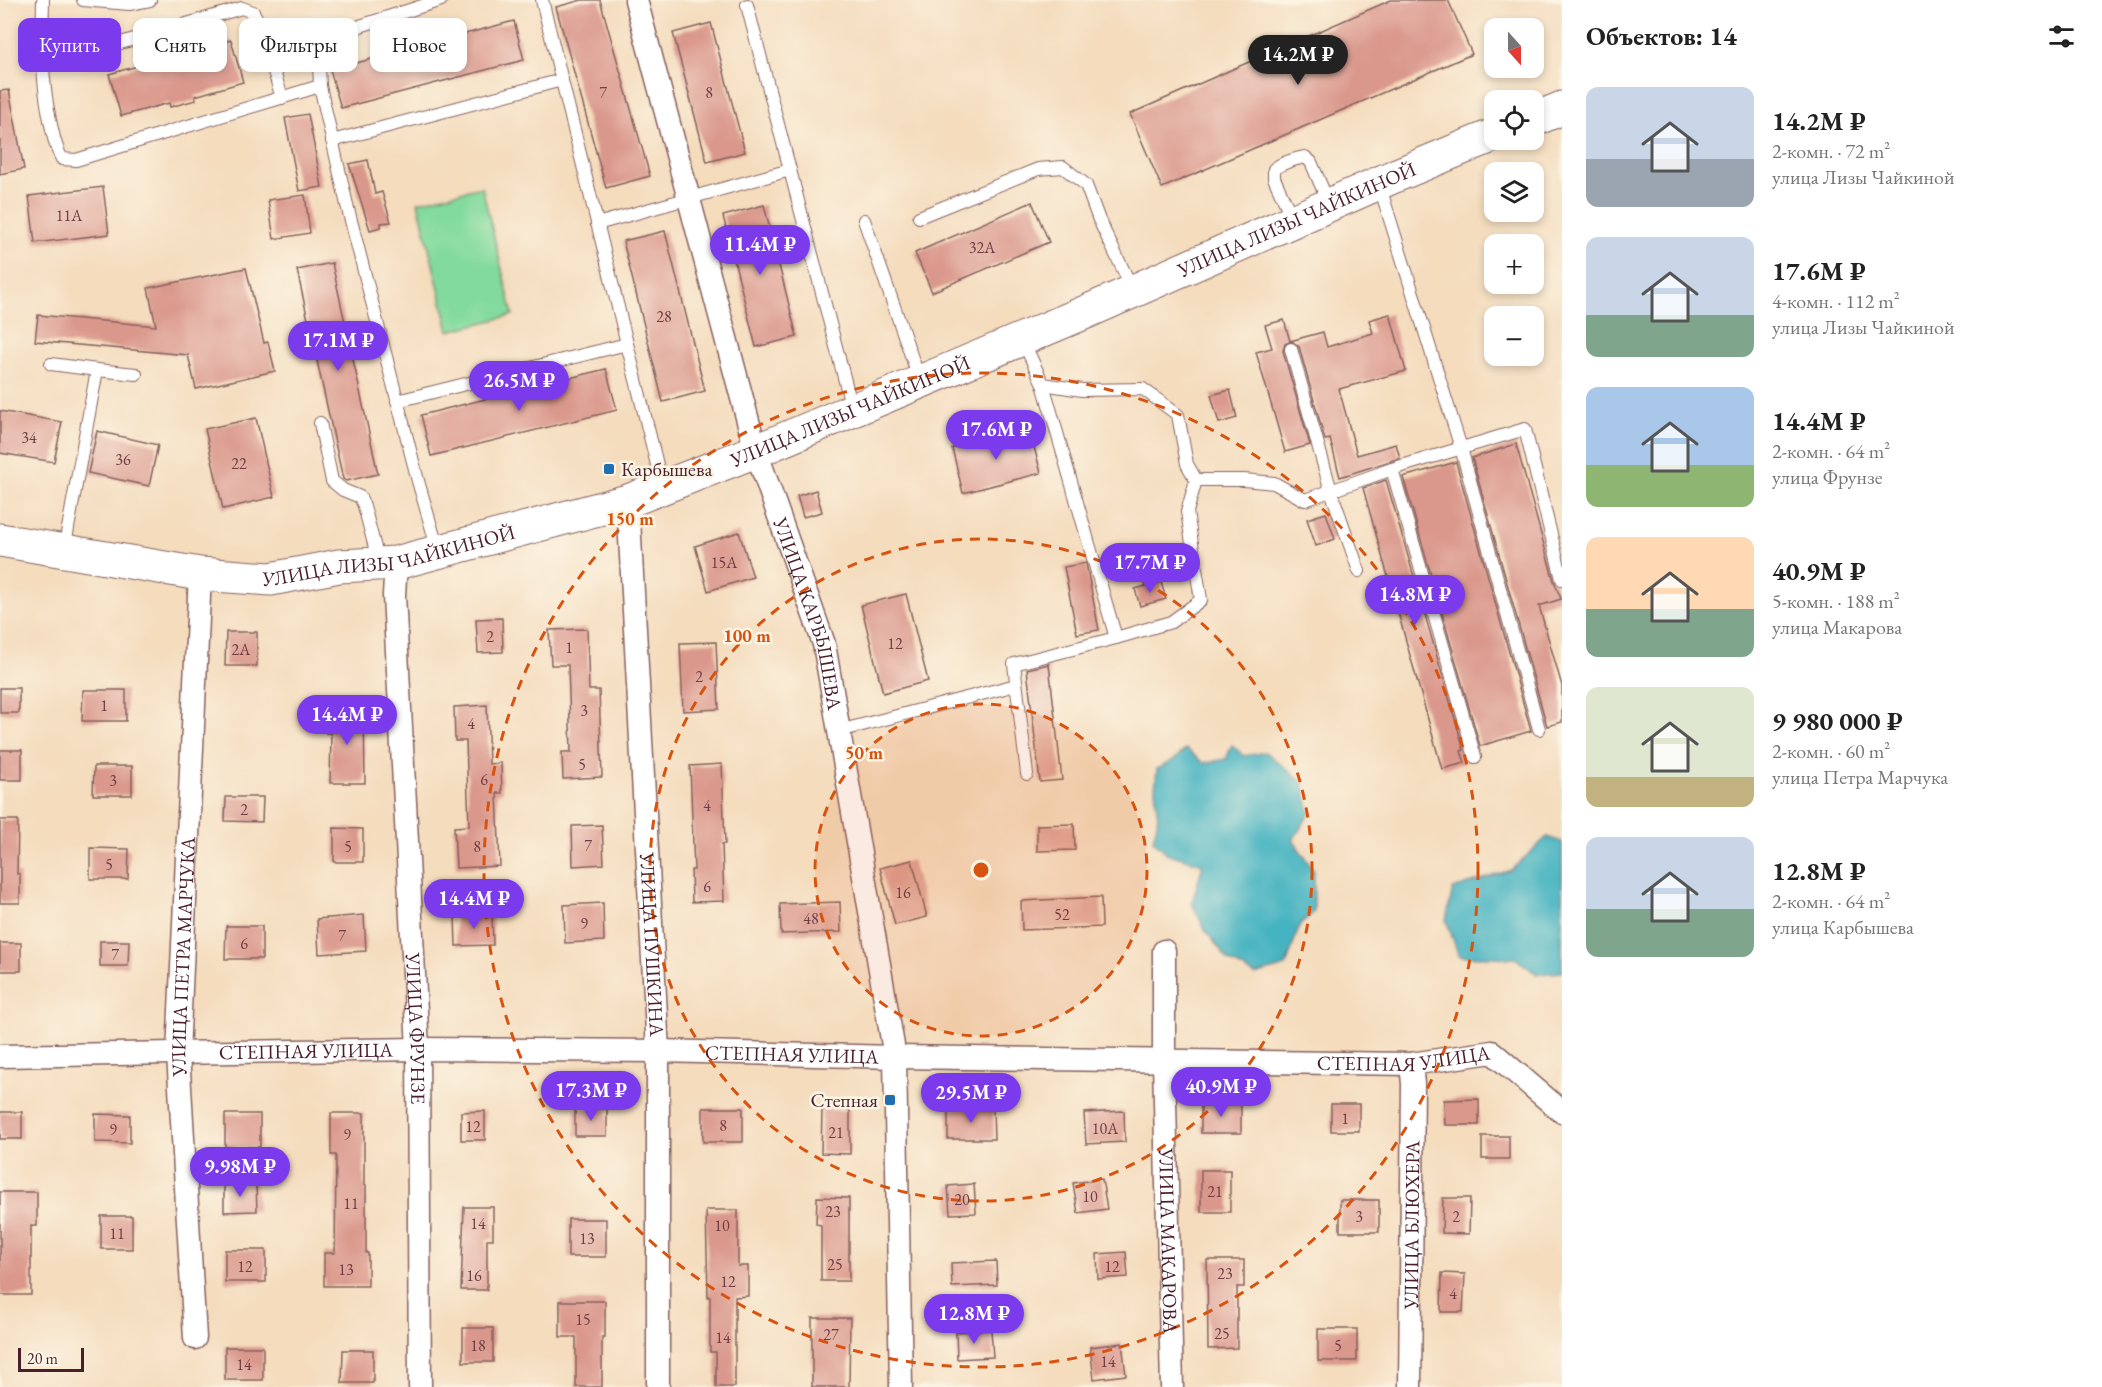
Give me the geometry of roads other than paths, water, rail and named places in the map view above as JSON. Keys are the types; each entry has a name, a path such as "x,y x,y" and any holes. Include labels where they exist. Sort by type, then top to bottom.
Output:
{"street":[{"name":"УЛИЦА КАРБЫШЕВА","path":"636,0 756,451 824,644 895,1057 901,1387"},
{"path":"1544,115 1562,108"},
{"name":"УЛИЦА ЛИЗЫ ЧАЙКИНОЙ","path":"0,540 200,574 271,579 339,566 387,563 628,501 853,411 1484,139"},
{"name":"УЛИЦА ПУШКИНА","path":"628,501 658,1051 658,1387"},
{"name":"УЛИЦА ФРУНЗЕ","path":"387,563 394,595 418,1049 420,1387"},
{"name":"УЛИЦА ПЕТРА МАРЧУКА","path":"195,1338 178,1054 200,574"},
{"name":"УЛИЦА МАКАРОВА","path":"1164,951 1164,1061 1172,1387"},
{"name":"СТЕПНАЯ УЛИЦА","path":"0,1056 418,1049 1411,1064 1492,1052 1562,1112"},
{"name":"УЛИЦА БЛЮХЕРА","path":"1410,1387 1413,1095 1411,1064"}],"lane":[{"path":"43,0 43,87 56,149 62,159 76,160 320,86"},
{"path":"83,0 129,4 150,0"},
{"path":"438,551 346,205 320,86 319,65 324,54 338,39 360,26 441,0"},
{"path":"542,0 663,488"},
{"path":"747,5 853,411"},
{"path":"121,43 242,8 253,12 259,22 282,98"},
{"path":"332,141 562,80"},
{"path":"1293,221 1274,178 1274,169 1278,166 1296,158 1305,157 1311,162 1329,205"},
{"path":"918,217 1038,169 1063,167 1086,185 1099,220 1134,291"},
{"path":"597,224 790,170"},
{"path":"1378,183 1461,448 1539,729"},
{"path":"864,220 920,382"},
{"path":"1022,339 1043,384 1116,638"},
{"path":"397,401 627,344"},
{"path":"1291,350 1331,491 1359,571"},
{"path":"51,364 136,374"},
{"path":"64,551 97,370"},
{"path":"1027,774 1014,664 1171,622 1201,600 1187,512 1196,480 1187,464 1178,415 1143,389 1082,390 1043,384"},
{"path":"320,423 332,481 343,490 360,497 387,563"},
{"path":"1196,480 1244,480 1274,483 1305,500 1392,469 1526,429 1562,579"},
{"path":"1392,469 1475,757"},
{"path":"839,731 1016,685"}],"water":[{"path":"1232,745 1244,756 1266,752 1303,783 1310,813 1293,840 1314,871 1314,912 1300,924 1286,966 1255,975 1229,961 1205,930 1192,903 1203,864 1168,854 1153,840 1158,819 1155,789 1157,769 1174,760 1186,749 1204,763 1226,759"},
{"path":"1547,837 1562,842 1562,972 1537,974 1515,958 1459,956 1446,920 1453,889 1511,870"}],"place":[{"name":"Карбышева","path":"609,469"},
{"name":"Степная","path":"890,1100"}]}
